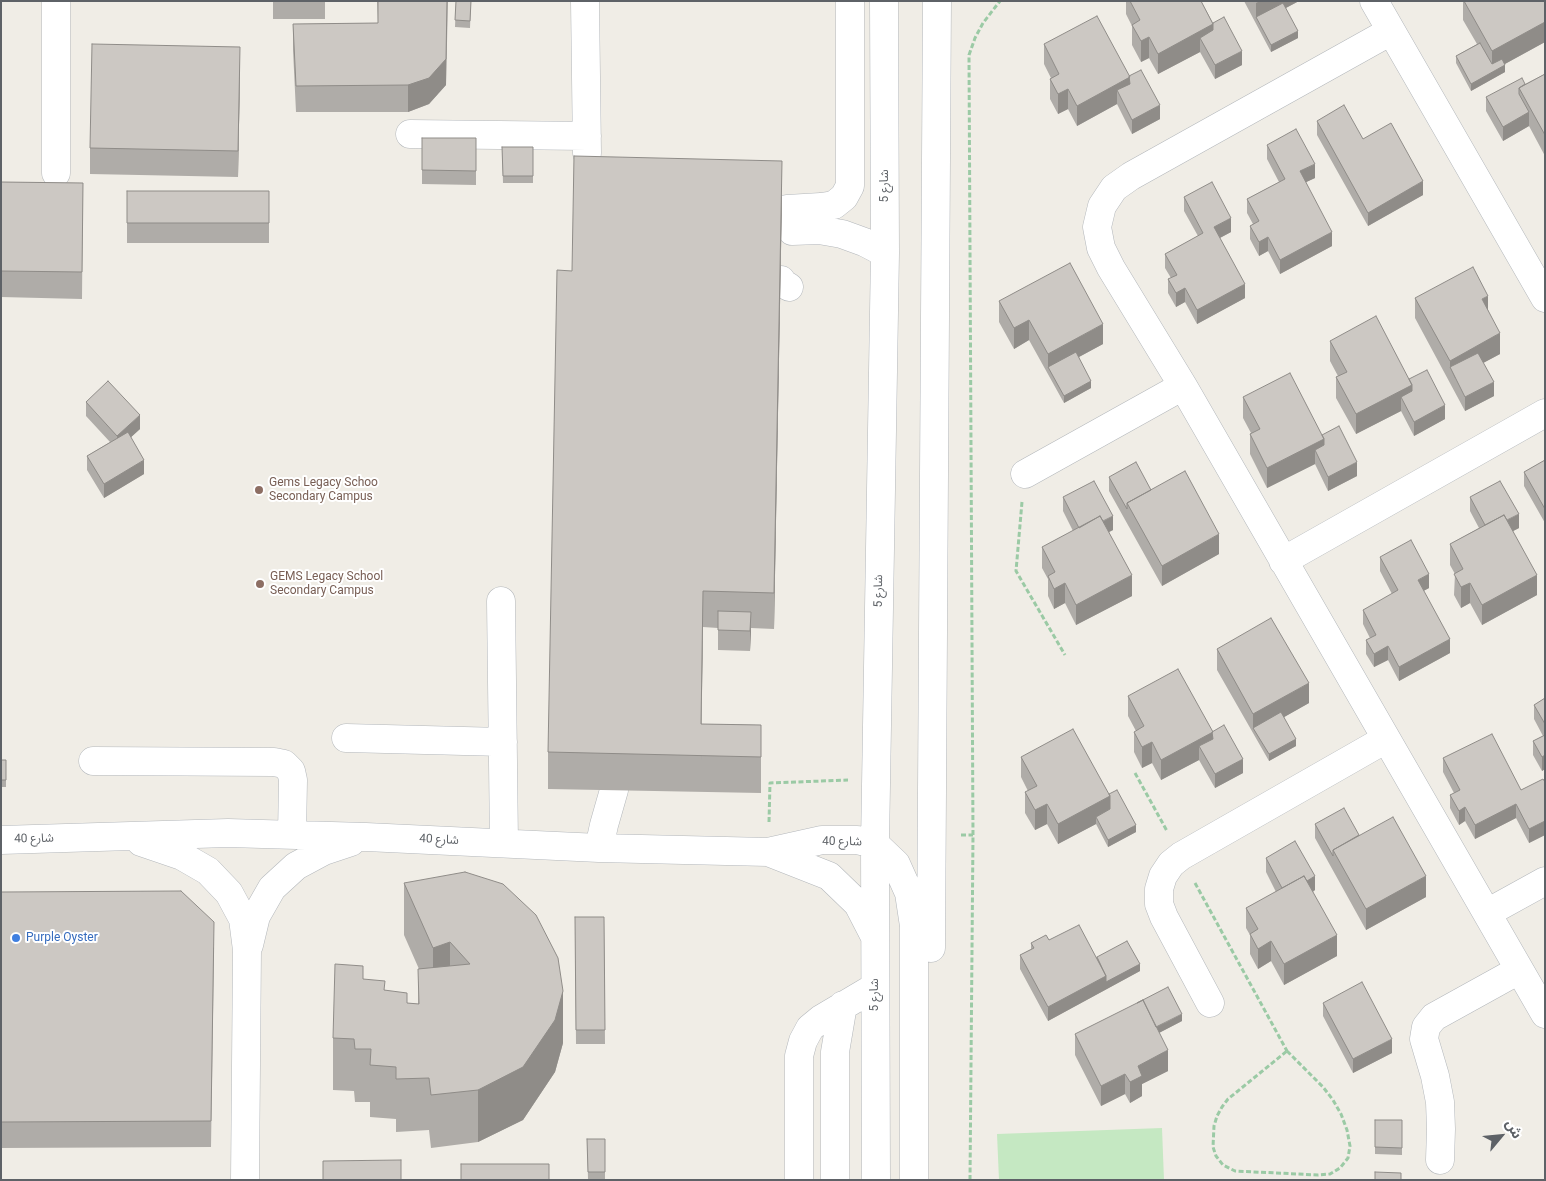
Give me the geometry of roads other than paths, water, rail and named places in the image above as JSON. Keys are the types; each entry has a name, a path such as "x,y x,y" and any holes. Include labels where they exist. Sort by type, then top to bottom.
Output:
{"street":[{"path":"56,1 56,173"},
{"path":"585,1 587,177"},
{"path":"850,1 850,186 844,197 834,205 821,207 789,220 819,230 842,234 864,242 885,253"},
{"name":"شارع 5","path":"876,1180 875,844 885,253 884,1"},
{"path":"931,1180 937,1"},
{"path":"1374,1 1545,298"},
{"path":"1391,31 1131,176 1114,188 1102,206 1097,227 1101,248 1111,268 1183,386 1545,1014"},
{"path":"410,134 587,136"},
{"path":"1024,474 1183,386"},
{"path":"1283,560 1545,413"},
{"path":"501,601 504,843"},
{"path":"346,738 503,742"},
{"path":"1210,1003 1164,917 1160,904 1159,889 1163,876 1181,856 1386,739"},
{"path":"93,761 274,762 284,764 291,771 293,780 292,835"},
{"path":"599,848 614,790"},
{"name":"شارع 40","path":"1,840 228,833 366,837 599,848 768,852 822,840 857,840 875,844"},
{"path":"126,837 182,856 208,871 229,893 243,919 247,950 245,1180"},
{"path":"247,950 256,916 272,888 303,862 324,851 366,837"},
{"path":"875,844 896,864 909,893 914,926 914,1180"},
{"path":"768,852 829,876 858,904 876,939"},
{"path":"1486,914 1545,881"},
{"path":"1440,1160 1440,1102 1435,1076 1424,1039 1426,1027 1434,1017 1519,970"},
{"path":"800,1180 799,1056 803,1041 810,1028 822,1019 875,987"},
{"path":"835,1180 835,1052 843,1005"}],"place":[{"name":"Gems Legacy Schoo Secondary Campus","path":"259,490"},
{"name":"GEMS Legacy School Secondary Campus","path":"260,584"},
{"name":"Purple Oyster","path":"16,938"}]}
